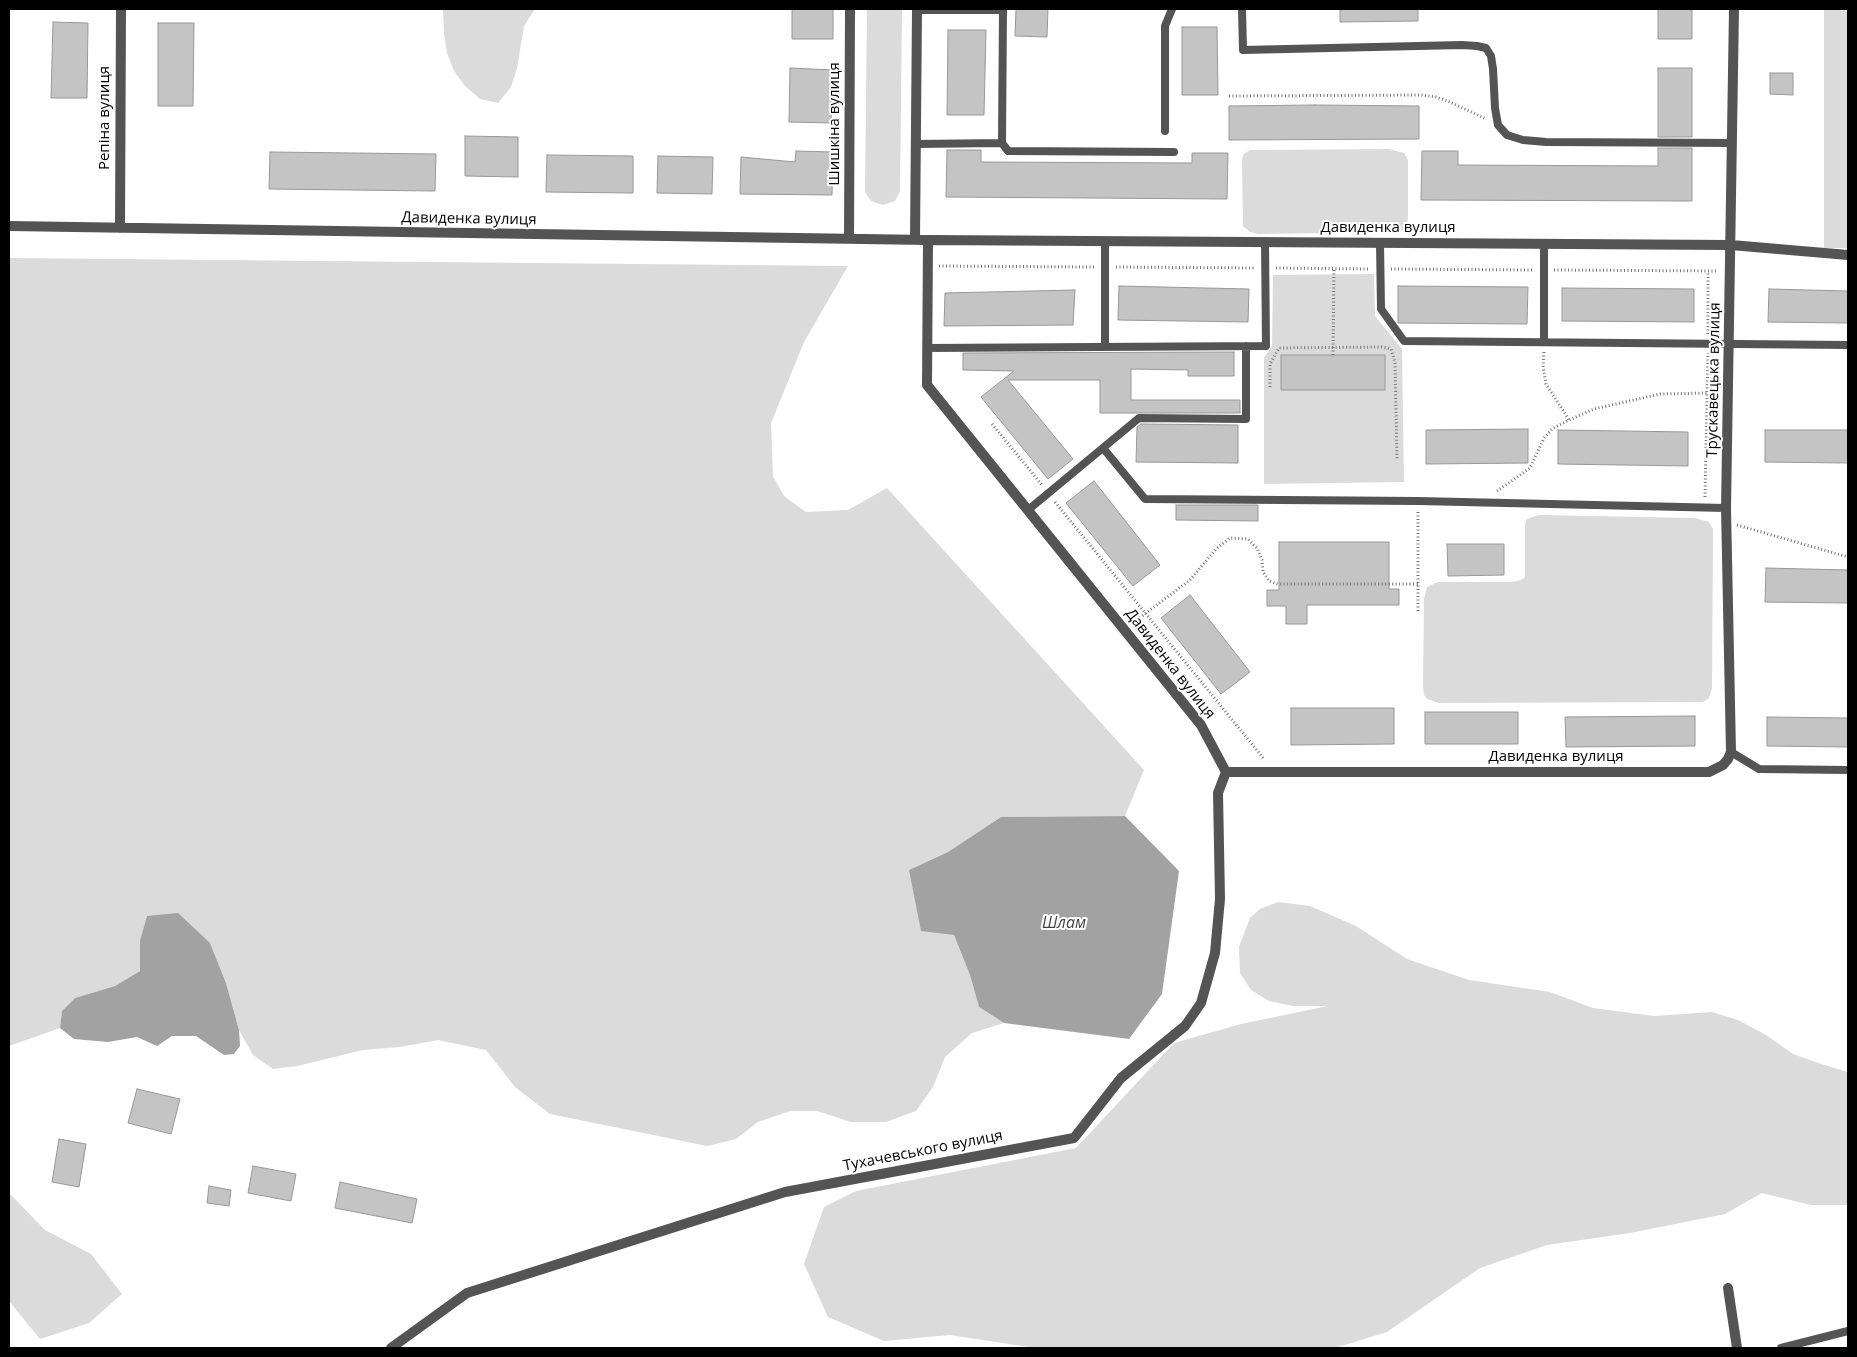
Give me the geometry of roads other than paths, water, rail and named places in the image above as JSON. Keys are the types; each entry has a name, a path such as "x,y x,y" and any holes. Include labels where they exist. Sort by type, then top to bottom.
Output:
{"street":[{"name":"Репiна вулиця","path":"120,228 121,9"},
{"name":"Шишкiна вулиця","path":"849,240 850,9"},
{"path":"915,240 917,9"},
{"name":"Трускавецька вулиця","path":"1731,752 1726,508 1734,9"},
{"name":"Давиденка вулиця","path":"9,226 849,240 1731,245 1848,255"},
{"name":"Давиденка вулиця","path":"928,240 927,384 1201,725 1226,772 1709,772 1723,765 1731,752"},
{"name":"Тухачевського вулиця","path":"391,1348 467,1293 776,1195 1074,1138 1122,1078 1185,1026 1201,1003 1215,953 1220,899 1218,793 1226,772"},
{"path":"1728,1288 1737,1348"}],"lane":[{"path":"917,9 1003,10 1002,143 1008,151 1174,152"},
{"path":"1165,131 1165,26 1172,9"},
{"path":"1242,9 1243,50 1462,45 1486,48 1491,56 1498,125 1508,135 1523,140 1546,142 1732,143"},
{"path":"916,144 1002,143"},
{"path":"1105,242 1105,347"},
{"path":"927,348 1266,346 1266,242"},
{"path":"1380,243 1381,309 1404,341 1848,346"},
{"path":"1544,244 1544,342"},
{"path":"1028,510 1139,418 1246,419 1246,346"},
{"path":"1103,448 1145,499 1418,501 1726,508"},
{"path":"1731,752 1759,769 1848,770"},
{"path":"1781,1348 1848,1331"}],"water":[{"name":"Шлам","path":"1125,816 1179,871 1162,994 1129,1039 1004,1023 979,1007 970,975 954,935 921,931 909,870 948,852 1001,817"},
{"path":"178,913 210,943 226,983 239,1030 240,1046 234,1054 224,1055 196,1036 172,1036 157,1046 137,1037 108,1042 74,1039 60,1028 62,1011 75,998 115,986 140,971 140,941 147,916"}]}
